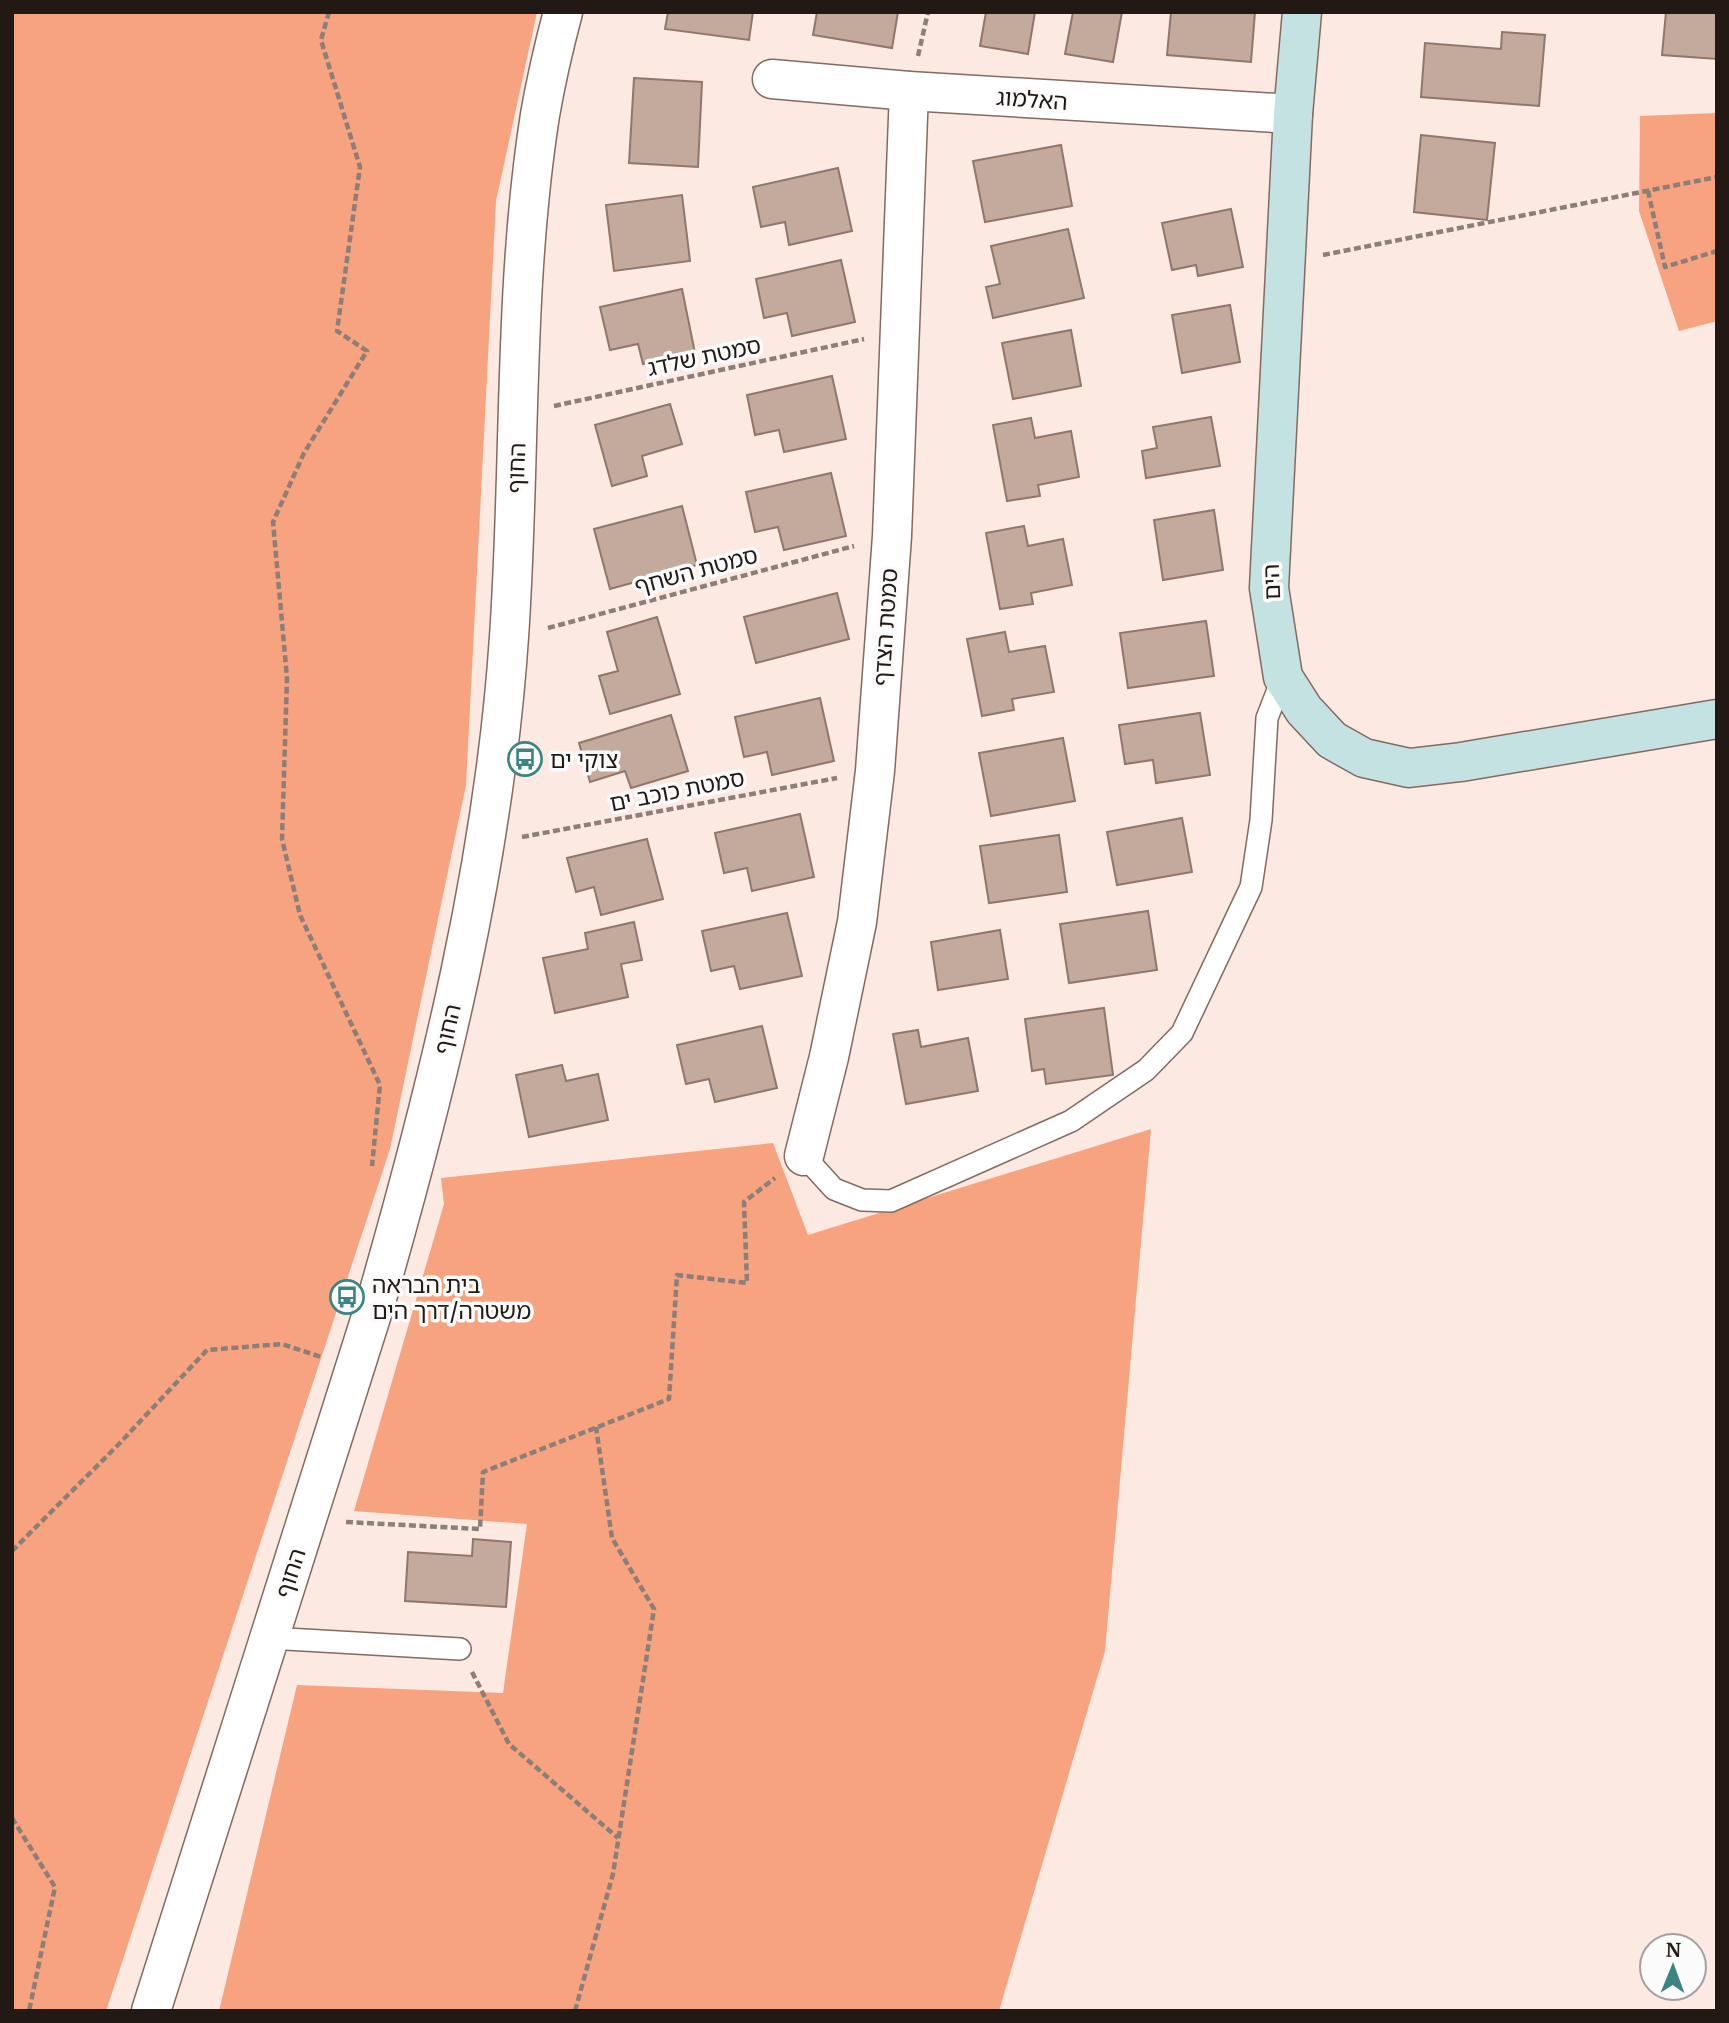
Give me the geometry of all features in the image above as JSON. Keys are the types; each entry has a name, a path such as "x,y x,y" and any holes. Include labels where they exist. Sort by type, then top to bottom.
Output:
{"street":[{"name":"החוף","path":"150,2011 355,1368 407,1195 476,904 486,844 509,638 517,414 532,179 541,113 563,12"},
{"name":"הים","path":"1302,12 1293,114 1269,588 1283,677 1304,710 1332,740 1364,758 1409,768 1475,760 1717,719"},
{"name":"האלמוג","path":"772,79 909,92 1293,114"},
{"name":"סמטת הצדף","path":"804,1156 829,1058 857,922 875,771 892,536 909,92"}],"lane":[{"path":"804,1156 834,1189 862,1200 891,1201 1071,1121 1146,1070 1182,1033 1251,887 1261,820 1267,718 1283,677"},
{"path":"269,1638 460,1649"}],"path":[{"path":"329,12 321,40 360,167 337,331 367,351 304,453 273,522 287,678 282,839 300,915 380,1085 371,1175 407,1195"},
{"path":"1286,262 1717,177"},
{"path":"1648,191 1665,267 1717,251"},
{"name":"סמטת שלדג","path":"517,414 899,332"},
{"name":"סמטת השחף","path":"509,638 892,536"},
{"name":"סמטת כוכב ים","path":"486,844 875,771"},
{"path":"306,1521 480,1529 483,1472 668,1399 677,1275 747,1283 744,1202 804,1156"},
{"path":"12,1551 117,1446 207,1350 282,1344 355,1368"},
{"path":"575,2011 613,1874 654,1609 612,1538 596,1427"},
{"path":"460,1649 509,1744 619,1839"},
{"path":"12,1818 55,1887 29,2011"}],"shaded area":[{"path":"12,12 537,12 496,201 466,785 390,1149 106,2011 12,2011"},
{"path":"1717,113 1717,321 1679,331 1639,211 1640,116"},
{"path":"1151,1129 1105,1651 999,2011 219,2011 297,1685 503,1693 527,1524 354,1511 444,1204 441,1178 773,1143 808,1235"}],"building":[{"path":"668,12 753,12 749,40 665,29"},
{"path":"817,12 898,12 892,48 813,35"},
{"path":"986,12 1035,12 1028,54 980,46"},
{"path":"1073,12 1122,12 1113,62 1065,54"},
{"path":"1171,12 1255,12 1251,62 1167,55"},
{"path":"1666,12 1717,12 1717,59 1662,55"},
{"path":"1502,32 1545,35 1539,106 1421,97 1425,43 1501,49"},
{"path":"634,78 702,82 698,167 629,163"},
{"path":"1421,135 1495,143 1487,220 1414,212"},
{"path":"1061,145 1072,206 985,222 973,161"},
{"path":"838,168 852,231 789,245 785,222 761,227 753,187"},
{"path":"682,195 690,261 614,271 606,205"},
{"path":"1231,209 1243,267 1198,276 1196,265 1172,270 1162,223"},
{"path":"1068,229 1084,298 993,318 986,287 1000,284 991,246"},
{"path":"841,260 855,322 792,336 787,313 764,318 756,279"},
{"path":"682,289 695,353 643,364 638,344 610,350 600,307"},
{"path":"1230,305 1240,362 1182,373 1172,315"},
{"path":"1071,330 1081,386 1013,399 1002,343"},
{"path":"832,376 846,439 784,452 779,430 755,435 747,395"},
{"path":"670,404 682,444 642,456 647,476 612,486 595,425"},
{"path":"1211,417 1220,466 1146,478 1142,451 1157,448 1153,427"},
{"path":"1031,418 1035,438 1071,431 1079,477 1038,485 1040,496 1007,501 993,425"},
{"path":"831,473 846,536 784,550 778,527 755,532 746,492"},
{"path":"682,506 697,565 610,589 594,529"},
{"path":"1214,510 1223,570 1163,580 1154,520"},
{"path":"1024,526 1028,546 1063,539 1072,585 1031,593 1033,604 1000,609 986,533"},
{"path":"837,593 849,639 756,663 744,617"},
{"path":"657,617 680,694 610,714 599,676 618,671 607,632"},
{"path":"1206,621 1214,676 1128,688 1120,633"},
{"path":"1005,632 1009,652 1045,646 1054,692 1012,699 1014,710 982,716 967,639"},
{"path":"820,698 834,761 772,775 767,752 744,757 735,717"},
{"path":"1200,713 1210,775 1156,783 1153,760 1125,764 1119,725"},
{"path":"671,715 688,771 631,788 625,771 590,782 579,743"},
{"path":"1063,738 1075,801 991,816 979,753"},
{"path":"800,814 814,877 752,891 747,868 724,873 715,833"},
{"path":"1182,818 1192,872 1117,885 1107,832"},
{"path":"1059,835 1067,892 989,903 980,846"},
{"path":"647,839 663,899 601,915 594,887 576,892 567,858"},
{"path":"1148,911 1157,970 1069,983 1060,924"},
{"path":"787,913 802,976 740,989 734,966 711,971 702,931"},
{"path":"634,922 642,960 621,964 628,997 555,1013 543,958 588,949 585,933"},
{"path":"1000,930 1008,979 938,990 931,942"},
{"path":"1104,1008 1113,1075 1046,1084 1044,1069 1032,1071 1025,1019"},
{"path":"762,1026 777,1088 715,1102 709,1079 686,1084 677,1045"},
{"path":"918,1030 921,1047 968,1038 978,1091 906,1104 893,1034"},
{"path":"562,1065 566,1081 598,1074 608,1120 529,1137 516,1075"},
{"path":"473,1539 511,1542 506,1607 405,1601 408,1552 472,1556"}],"place":[{"name":"צוקי ים","path":"525,759"},
{"name":"בית הבראה משטרה/דרך הים","path":"347,1297"}]}
